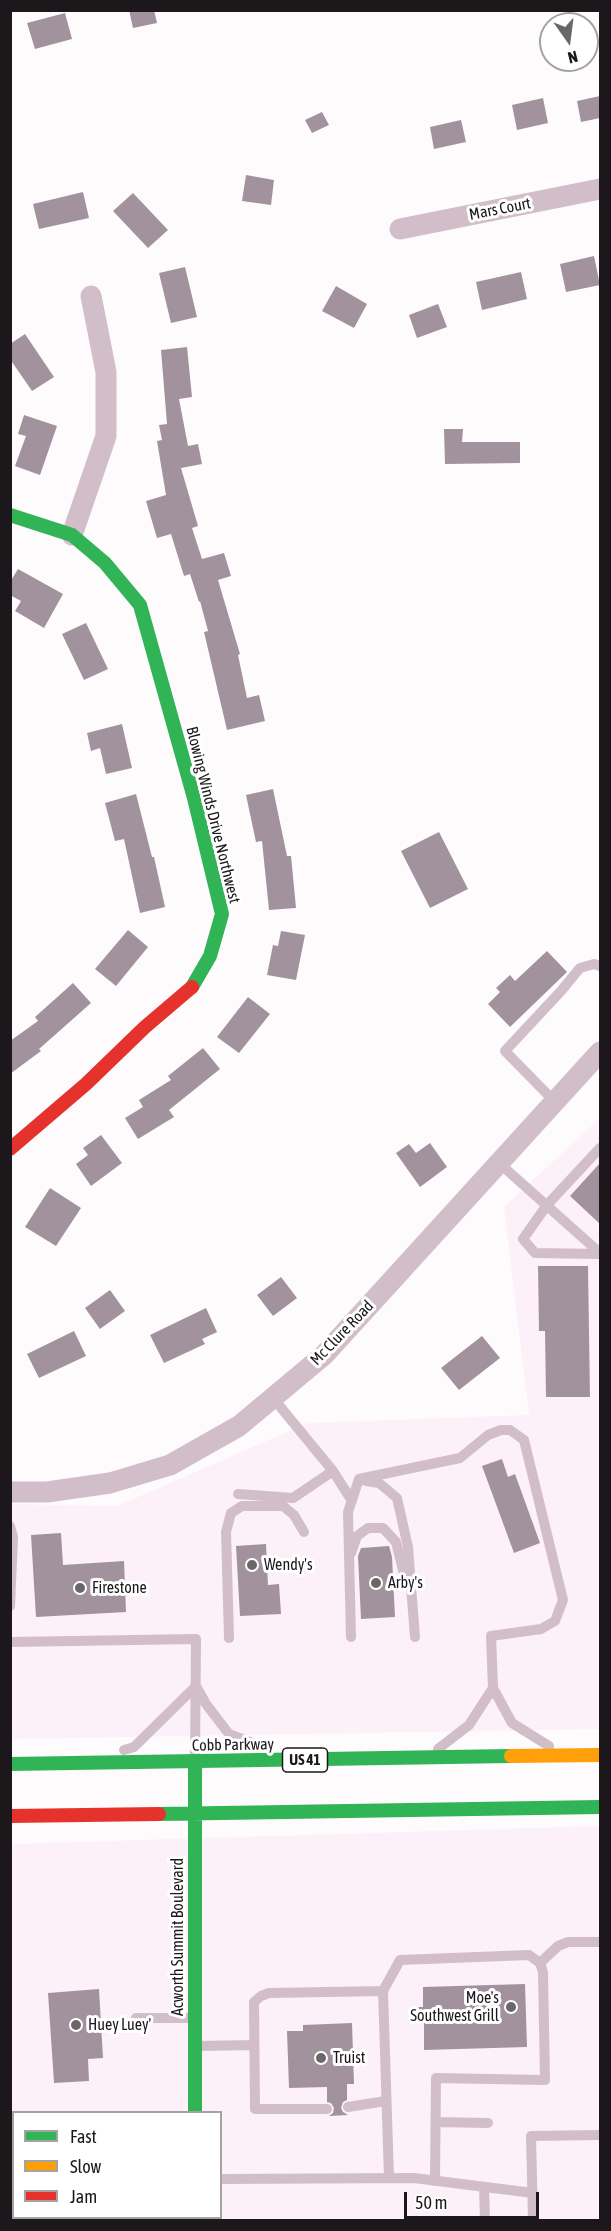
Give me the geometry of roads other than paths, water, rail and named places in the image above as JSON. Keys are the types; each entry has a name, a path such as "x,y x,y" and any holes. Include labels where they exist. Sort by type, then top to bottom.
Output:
{"main road":[{"name":"Blowing Winds Drive Northwest","path":"10,515 72,535 105,563 140,605 194,798 222,914 210,956 191,988 86,1084 10,1149"},
{"name":"Cobb Parkway","path":"10,1764 600,1755"},
{"name":"Acworth Summit Boulevard","path":"195,1762 195,2111"},
{"path":"10,1815 600,1807"}],"street":[{"name":"Mars Court","path":"400,229 600,189"},
{"path":"72,535 106,436 106,372 91,296"},
{"name":"Mc Clure Road","path":"10,1492 47,1492 110,1484 170,1465 239,1426 324,1355 600,1052"}],"lane":[{"path":"555,1102 505,1051 580,968 594,964 600,966"},
{"path":"600,1148 547,1205 523,1239 535,1253 600,1253"},
{"path":"499,1163 600,1253"},
{"path":"273,1398 333,1471 352,1501"},
{"path":"359,1479 460,1458 488,1435 501,1430 510,1430 524,1440 563,1600 555,1621 541,1629 491,1636 493,1688 512,1723 565,1756"},
{"path":"238,1494 293,1498 333,1471"},
{"path":"351,1637 348,1512 359,1479"},
{"path":"359,1479 379,1483 397,1498 408,1547 415,1637"},
{"path":"229,1638 226,1532 231,1513 242,1506 283,1506 294,1515 304,1532"},
{"path":"10,1526 13,1537 10,1606"},
{"path":"349,1557 357,1536 368,1528 383,1528 396,1542 402,1572 412,1597"},
{"path":"10,1642 196,1639 195,1762"},
{"path":"196,1686 206,1704 229,1734 257,1745 276,1746"},
{"path":"84,1763 134,1747 196,1686"},
{"path":"426,1758 469,1725 493,1688"},
{"path":"381,1744 388,1758"},
{"path":"540,1963 558,1946 568,1942 600,1942"},
{"path":"389,2178 382,1991 400,1960 529,1955 540,1963 543,1972 545,2080 436,2078 435,2181"},
{"path":"327,2109 255,2109 254,2002 269,1993 382,1991"},
{"path":"136,2018 195,2018"},
{"path":"195,2046 254,2045"},
{"path":"348,2107 386,2101"},
{"path":"436,2122 488,2122"},
{"path":"533,2220 531,2136 600,2135"},
{"path":"222,2179 389,2178 533,2193"},
{"path":"484,2187 485,2220"}],"place":[{"name":"Wendy's","path":"252,1565"},
{"name":"Arby's","path":"376,1583"},
{"name":"Firestone","path":"80,1588"},
{"name":"Moe's Southwest Grill","path":"511,2007"},
{"name":"Huey Luey'","path":"76,2025"},
{"name":"Truist","path":"321,2058"}]}
